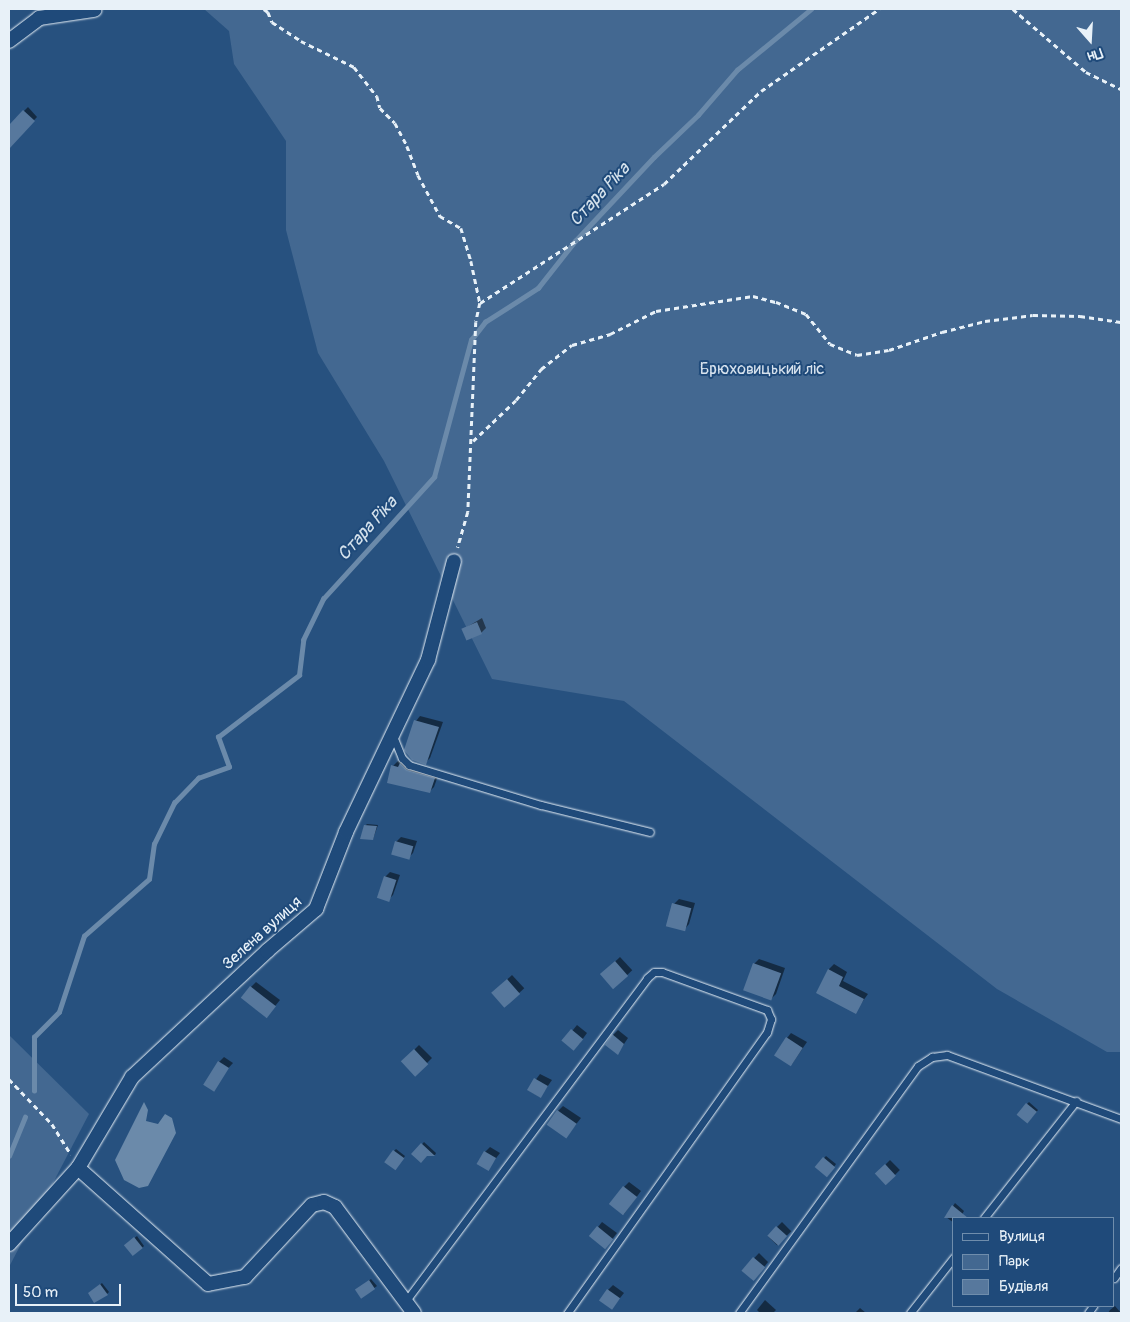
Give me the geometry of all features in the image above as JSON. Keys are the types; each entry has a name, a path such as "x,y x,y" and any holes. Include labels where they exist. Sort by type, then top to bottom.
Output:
{"street":[{"path":"9,41 40,18 94,10"},
{"name":"Зелена вулиця","path":"9,1244 78,1168 132,1078 316,909 346,832 428,660 454,561"},
{"path":"78,1168 208,1284 245,1277 312,1205 324,1202 335,1207 414,1313"}],"lane":[{"path":"393,736 402,758 409,765 541,806 650,832"},
{"path":"405,1302 647,978 654,972 662,972 767,1010 772,1019 767,1032 567,1313"},
{"path":"739,1313 918,1066 932,1057 946,1055 1121,1119"},
{"path":"985,1217 1076,1101"},
{"path":"910,1313 952,1260"}],"path":[{"path":"264,9 268,12 272,22 301,41 354,67 377,96 380,108 395,123 407,146 418,175 440,216 461,228 471,261 480,303 476,322 473,441 468,512 454,561"},
{"path":"480,303 664,184 761,91 879,9"},
{"path":"1014,9 1086,72 1121,89"},
{"path":"473,441 516,400 541,369 572,346 610,334 656,311 753,296 776,302 806,314 830,344 857,355 889,350 942,332 985,321 1033,315 1080,316 1121,322"},
{"path":"9,1079 52,1124 78,1168"}],"green space":[{"name":"Брюховицький ліс","path":"204,9 1121,9 1121,1052 1107,1052 997,989 624,701 492,679 384,461 318,353 286,230 286,141 234,64 229,31"},
{"path":"9,1035 89,1114 9,1267"}],"shaded area":[{"path":"144,1102 148,1110 146,1121 158,1124 165,1114 172,1118 176,1133 148,1186 139,1188 124,1180 115,1160"}],"building":[{"path":"23,110 35,121 9,149 9,125"},
{"path":"477,622 482,634 466,641 461,629"},
{"path":"414,720 439,727 426,765 412,760 404,750"},
{"path":"400,763 407,770 435,778 430,793 387,783 391,765 398,767"},
{"path":"364,825 377,826 373,840 360,839"},
{"path":"395,841 413,846 409,860 391,854"},
{"path":"384,876 396,880 389,902 377,898"},
{"path":"672,903 691,908 685,931 666,926"},
{"path":"615,961 628,976 613,989 600,974"},
{"path":"753,963 781,973 771,1001 743,990"},
{"path":"828,969 843,977 839,986 864,999 856,1014 816,993"},
{"path":"507,979 520,994 504,1008 491,993"},
{"path":"250,986 276,1006 267,1018 241,998"},
{"path":"571,1029 583,1039 574,1051 561,1040"},
{"path":"612,1034 624,1044 618,1055 605,1045"},
{"path":"786,1037 803,1048 791,1066 774,1055"},
{"path":"414,1049 428,1064 415,1077 401,1061"},
{"path":"218,1061 229,1068 214,1092 203,1085"},
{"path":"534,1078 548,1086 541,1098 527,1090"},
{"path":"1026,1103 1037,1112 1027,1123 1017,1115"},
{"path":"557,1110 577,1124 566,1139 547,1125"},
{"path":"421,1143 435,1156 427,1156 421,1163 411,1154"},
{"path":"393,1150 404,1158 396,1170 384,1162"},
{"path":"484,1151 496,1158 489,1171 476,1164"},
{"path":"823,1157 835,1167 827,1177 815,1167"},
{"path":"885,1164 896,1176 886,1185 875,1174"},
{"path":"623,1186 637,1197 623,1215 609,1204"},
{"path":"952,1205 967,1217 952,1217 944,1218"},
{"path":"597,1226 613,1239 605,1249 589,1236"},
{"path":"776,1226 787,1236 778,1246 767,1236"},
{"path":"134,1237 143,1248 133,1256 124,1245"},
{"path":"753,1257 765,1267 754,1281 741,1271"},
{"path":"369,1280 375,1289 361,1299 355,1290"},
{"path":"100,1284 108,1295 94,1303 88,1293"},
{"path":"607,1289 620,1298 612,1310 599,1300"}],"waterway":[{"name":"Стара Ріка","path":"34,1091 34,1037 59,1012 84,936 149,879 154,844 174,803 198,778 229,767 218,737 299,675 303,640 323,599 434,477 471,340 485,322 538,288 575,241 654,157 698,115 737,70 811,9"},
{"name":"Стара Ріка","path":"9,1156 25,1117"}]}
